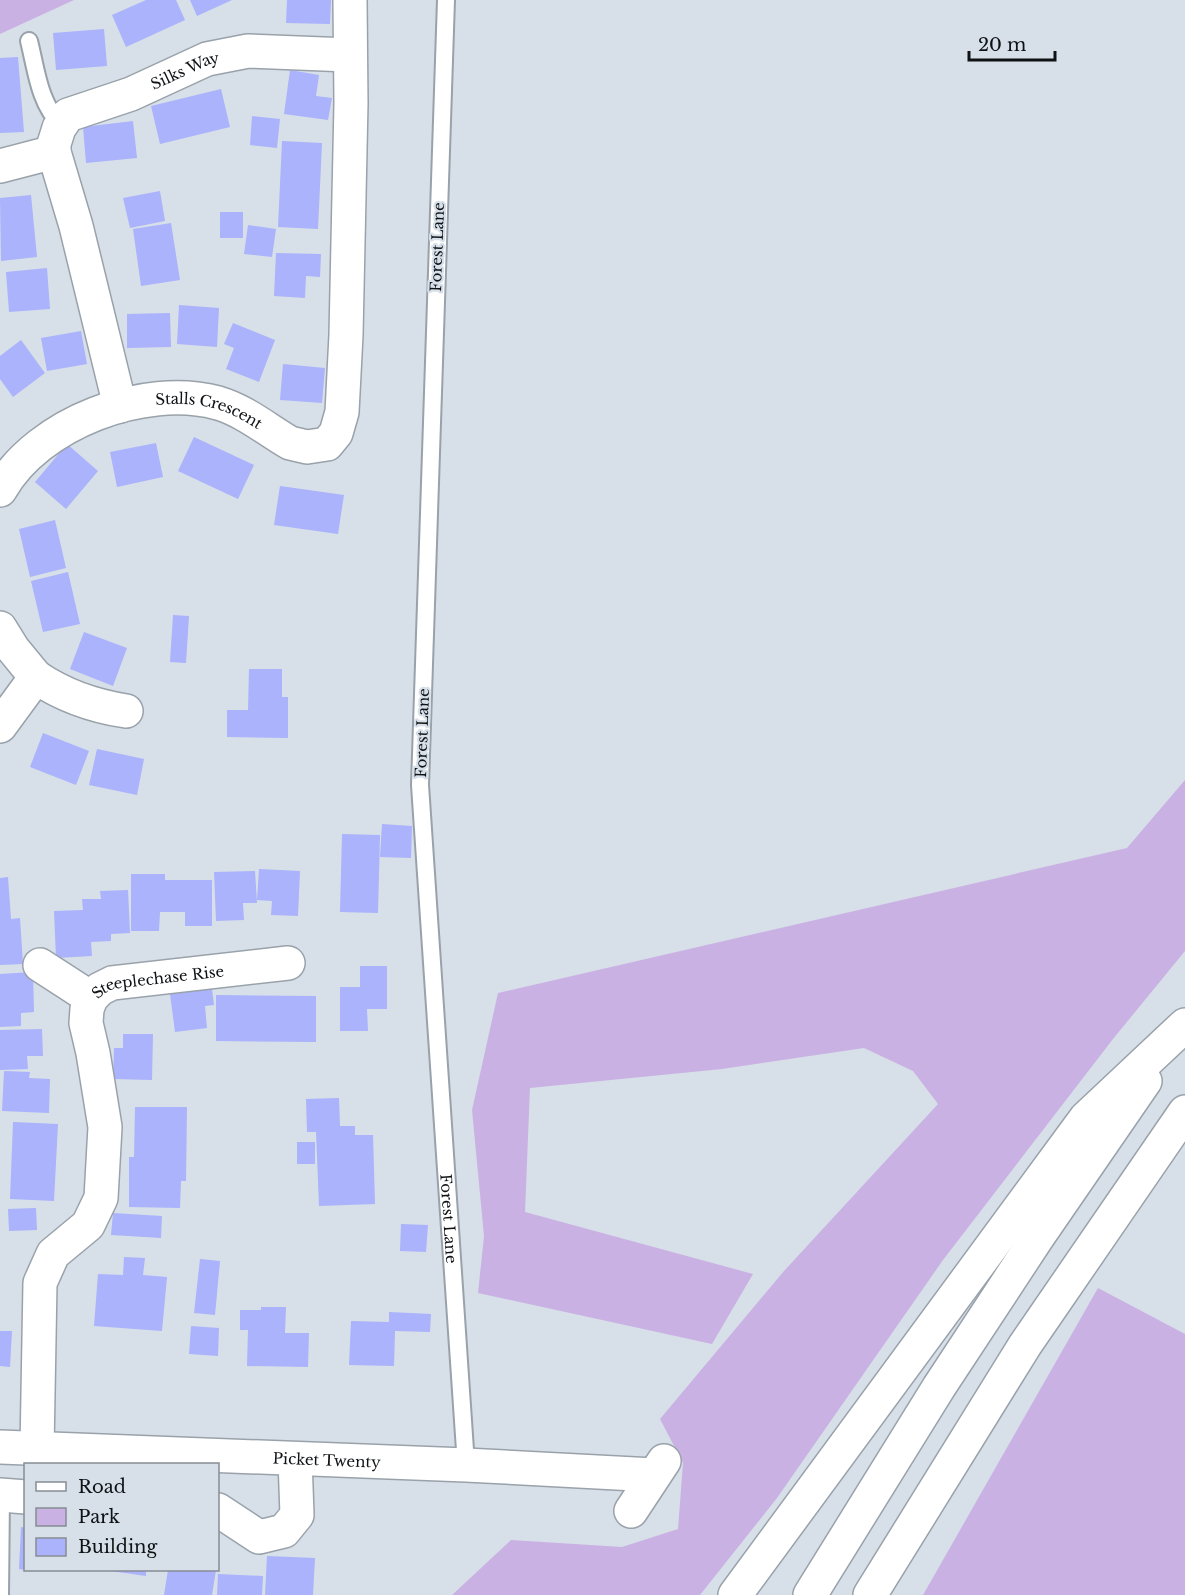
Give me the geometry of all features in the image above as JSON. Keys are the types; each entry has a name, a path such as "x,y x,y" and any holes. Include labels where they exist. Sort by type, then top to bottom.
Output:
{"main road":[{"path":"349,55 350,0"},
{"name":"Silks Way","path":"0,166 58,138 68,115 114,101 219,55 248,51 349,55"},
{"name":"Stalls Crescent","path":"0,490 17,465 46,439 83,418 120,406 162,399 208,401 243,413 290,443 307,447 321,446 332,439 342,412 346,335 351,103 349,55"},
{"path":"58,138 76,226 120,406"},
{"path":"0,628 13,649 36,677 76,699 126,711"},
{"path":"0,726 36,677"},
{"name":"Steeplechase Rise","path":"40,965 91,998 100,988 112,983 288,963"},
{"path":"37,1449 40,1283 53,1254 88,1225 101,1197 105,1127 86,1023 91,998"},
{"path":"735,1595 1086,1118 1185,1026"},
{"path":"810,1595 939,1387 1030,1248 1129,1102 1185,1026"},
{"path":"870,1595 1025,1345 1185,1112"},
{"name":"Picket Twenty","path":"0,1448 466,1465 660,1466 631,1511"},
{"path":"219,1511 259,1538 284,1531 297,1515 295,1459"}],"lane":[{"name":"Forest Lane","path":"446,0 420,785 466,1465"},
{"path":"29,40 58,138"},
{"path":"0,1595 9,1496"}],"green space":[{"path":"0,0 74,0 0,34"},
{"path":"1185,780 1185,951 1113,1039 943,1260 777,1498 700,1595 452,1595 511,1540 622,1547 678,1529 683,1463 660,1419 784,1271 938,1104 913,1071 864,1048 722,1069 530,1088 525,1212 753,1274 712,1344 478,1293 484,1236 472,1110 498,993 1127,848"},
{"path":"1098,1288 1185,1334 1185,1595 923,1595"}],"building":[{"path":"146,0 176,0 185,20 126,47 112,15"},
{"path":"190,0 232,0 197,16"},
{"path":"287,0 331,0 330,24 286,23"},
{"path":"104,29 107,66 56,70 53,33"},
{"path":"18,57 24,132 0,133 0,58"},
{"path":"290,70 319,75 316,96 332,98 328,120 284,114"},
{"path":"221,89 230,127 160,144 151,106"},
{"path":"252,116 280,119 277,148 250,145"},
{"path":"133,121 137,158 86,163 83,127"},
{"path":"282,141 322,143 318,229 278,227"},
{"path":"160,191 165,221 130,228 123,198"},
{"path":"31,195 37,257 1,261 0,198"},
{"path":"220,212 243,212 243,238 220,238"},
{"path":"171,223 180,280 141,286 133,229"},
{"path":"248,225 276,229 272,257 244,254"},
{"path":"276,253 321,254 320,277 306,276 305,298 274,296"},
{"path":"47,268 50,309 9,312 6,272"},
{"path":"179,305 219,308 217,347 177,344"},
{"path":"170,313 171,347 127,348 127,314"},
{"path":"233,323 275,340 259,382 226,369 234,348 224,344"},
{"path":"81,331 87,364 47,371 41,338"},
{"path":"21,340 45,373 13,397 0,379 0,356"},
{"path":"283,364 325,368 322,403 280,400"},
{"path":"194,437 254,465 238,499 178,471"},
{"path":"156,443 163,477 117,487 110,452"},
{"path":"67,444 98,471 66,509 35,482"},
{"path":"280,486 344,495 338,534 274,525"},
{"path":"55,520 66,568 30,577 19,529"},
{"path":"68,572 80,624 43,632 31,581"},
{"path":"173,615 189,616 186,663 170,662"},
{"path":"84,632 127,648 113,686 70,669"},
{"path":"249,669 282,669 282,697 288,697 288,738 227,737 227,710 248,710"},
{"path":"43,733 89,751 76,785 30,767"},
{"path":"97,749 144,759 137,795 89,785"},
{"path":"382,824 412,826 411,858 380,857"},
{"path":"342,834 380,835 378,913 340,912"},
{"path":"259,869 300,871 298,916 271,915 272,901 257,900"},
{"path":"255,871 257,903 243,903 244,920 216,921 214,872"},
{"path":"131,874 165,874 165,880 212,880 212,926 185,926 185,912 160,912 159,931 131,931"},
{"path":"8,877 11,919 20,918 23,964 0,965 0,878"},
{"path":"128,890 130,933 111,934 111,941 91,942 92,956 56,958 54,911 83,910 82,899 101,899 100,891"},
{"path":"360,966 387,966 387,1009 367,1009 368,1031 340,1031 340,987 360,987"},
{"path":"33,972 34,1012 21,1013 21,1026 0,1027 0,974"},
{"path":"212,989 214,1005 205,1006 207,1028 175,1032 170,994"},
{"path":"216,995 316,996 316,1042 216,1041"},
{"path":"42,1029 43,1056 27,1056 28,1069 0,1070 0,1030"},
{"path":"123,1034 153,1034 152,1080 113,1079 114,1048 123,1048"},
{"path":"4,1071 30,1072 29,1078 50,1079 49,1113 2,1111"},
{"path":"339,1098 340,1126 355,1126 355,1135 373,1135 375,1204 319,1206 316,1132 307,1132 306,1099"},
{"path":"135,1107 187,1107 186,1181 181,1181 180,1208 129,1207 129,1157 134,1157"},
{"path":"13,1122 58,1124 54,1201 10,1199"},
{"path":"297,1142 315,1142 315,1164 297,1164"},
{"path":"36,1208 37,1230 9,1231 8,1209"},
{"path":"113,1213 162,1216 161,1238 111,1235"},
{"path":"401,1224 428,1225 426,1252 400,1251"},
{"path":"124,1257 145,1258 143,1275 167,1277 162,1331 94,1326 98,1274 123,1275"},
{"path":"200,1259 220,1261 215,1315 194,1313"},
{"path":"261,1307 286,1307 285,1333 309,1333 308,1367 247,1366 248,1330 240,1330 240,1310 261,1310"},
{"path":"389,1312 431,1314 430,1332 395,1331 394,1366 349,1365 351,1321 389,1322"},
{"path":"191,1326 219,1328 218,1356 189,1354"},
{"path":"0,1331 12,1331 10,1367 0,1366"},
{"path":"21,1527 24,1528 24,1570 19,1569"},
{"path":"267,1556 315,1558 313,1595 265,1595"},
{"path":"111,1571 146,1571 146,1576"},
{"path":"168,1571 216,1571 212,1595 164,1595"},
{"path":"218,1574 263,1576 262,1595 217,1595"}]}
